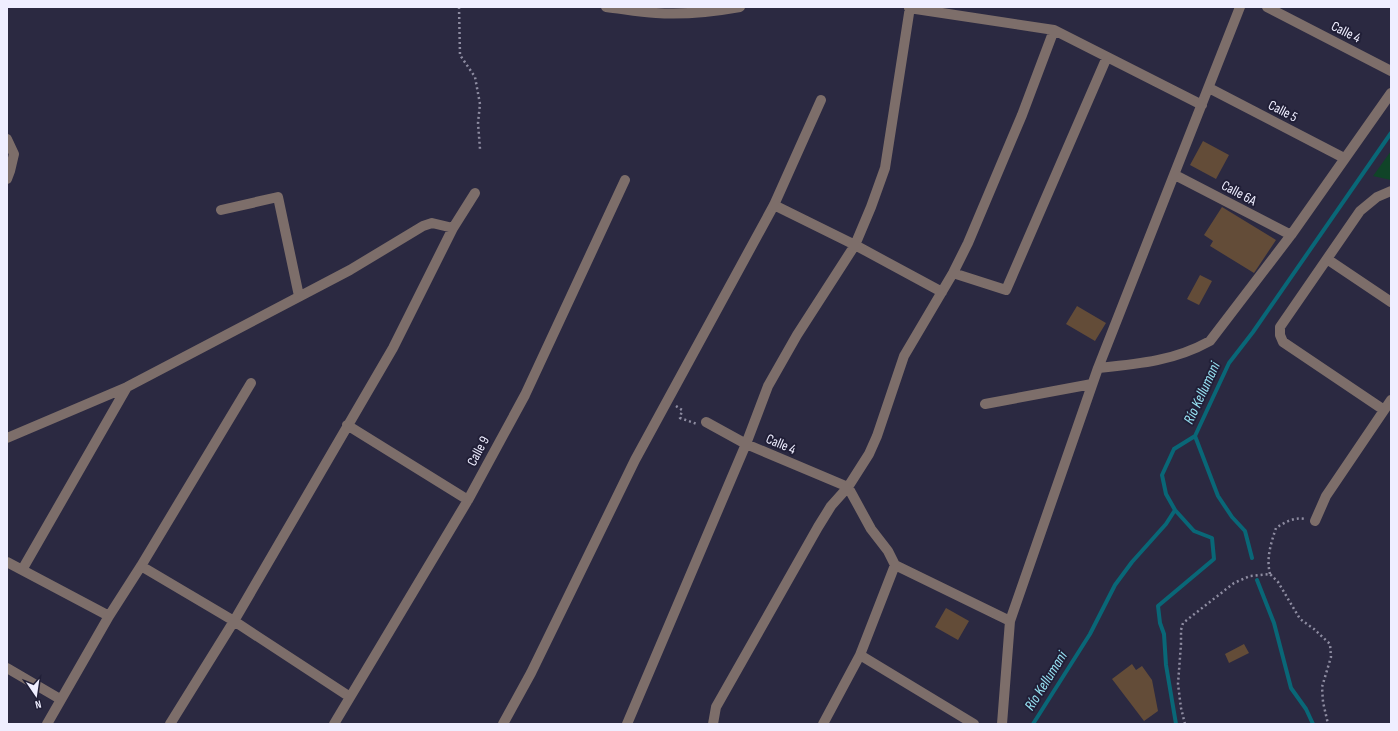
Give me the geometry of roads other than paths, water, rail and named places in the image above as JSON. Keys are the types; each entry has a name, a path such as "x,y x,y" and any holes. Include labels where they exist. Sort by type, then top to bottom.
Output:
{"street":[{"path":"606,7 666,10 740,7"},
{"path":"1002,724 1010,621 1092,384 1240,7"},
{"name":"Calle 4","path":"1267,7 1391,71"},
{"path":"628,724 746,444 768,386 854,245 871,207 886,168 910,8 1054,30 1202,105"},
{"path":"713,724 716,707 818,527 831,506 848,487 869,454 877,436 904,356 953,273 968,243 1022,115 1054,30"},
{"path":"953,273 1006,290 1107,57"},
{"name":"Calle 5","path":"1209,88 1344,158"},
{"path":"1098,368 1139,364 1170,358 1194,350 1210,341 1291,235 1391,93"},
{"path":"503,724 531,673 635,460 774,205 821,100"},
{"path":"7,139 14,154 7,179"},
{"name":"Calle 6A","path":"1175,175 1291,235"},
{"name":"Calle 9","path":"334,724 468,500 525,395 625,180"},
{"path":"170,724 234,621 393,348 453,228 475,192"},
{"path":"1384,410 1283,342 1280,335 1280,327 1360,211 1376,197 1391,192"},
{"path":"221,210 278,197 300,296"},
{"path":"774,205 854,245 942,292"},
{"path":"7,438 127,387 350,270 423,226 432,224 453,228"},
{"path":"1327,259 1391,302"},
{"path":"47,724 108,616 141,566 251,383"},
{"path":"985,404 1092,384"},
{"path":"22,570 127,387"},
{"path":"1315,521 1326,496 1391,400"},
{"name":"Calle 4","path":"706,422 746,444 848,487"},
{"path":"347,425 468,500"},
{"path":"848,487 871,529 888,551 895,565 1010,621"},
{"path":"7,562 108,616"},
{"path":"823,724 860,655 895,565"},
{"path":"141,566 234,621 350,696"},
{"path":"860,655 974,724"},
{"path":"7,668 60,699"}],"waterway":[{"name":"Río Kellumani","path":"1033,724 1090,634 1115,585 1132,562 1166,524 1175,510 1166,494 1162,475 1174,449 1195,436 1229,363 1253,332 1391,133"},
{"path":"1195,436 1218,496 1232,517 1245,531 1252,558"},
{"path":"1175,510 1194,531 1212,538 1214,559 1158,606 1160,623 1164,634 1166,665 1176,724"},
{"path":"1257,580 1274,623 1291,688 1306,709 1313,724"}]}
